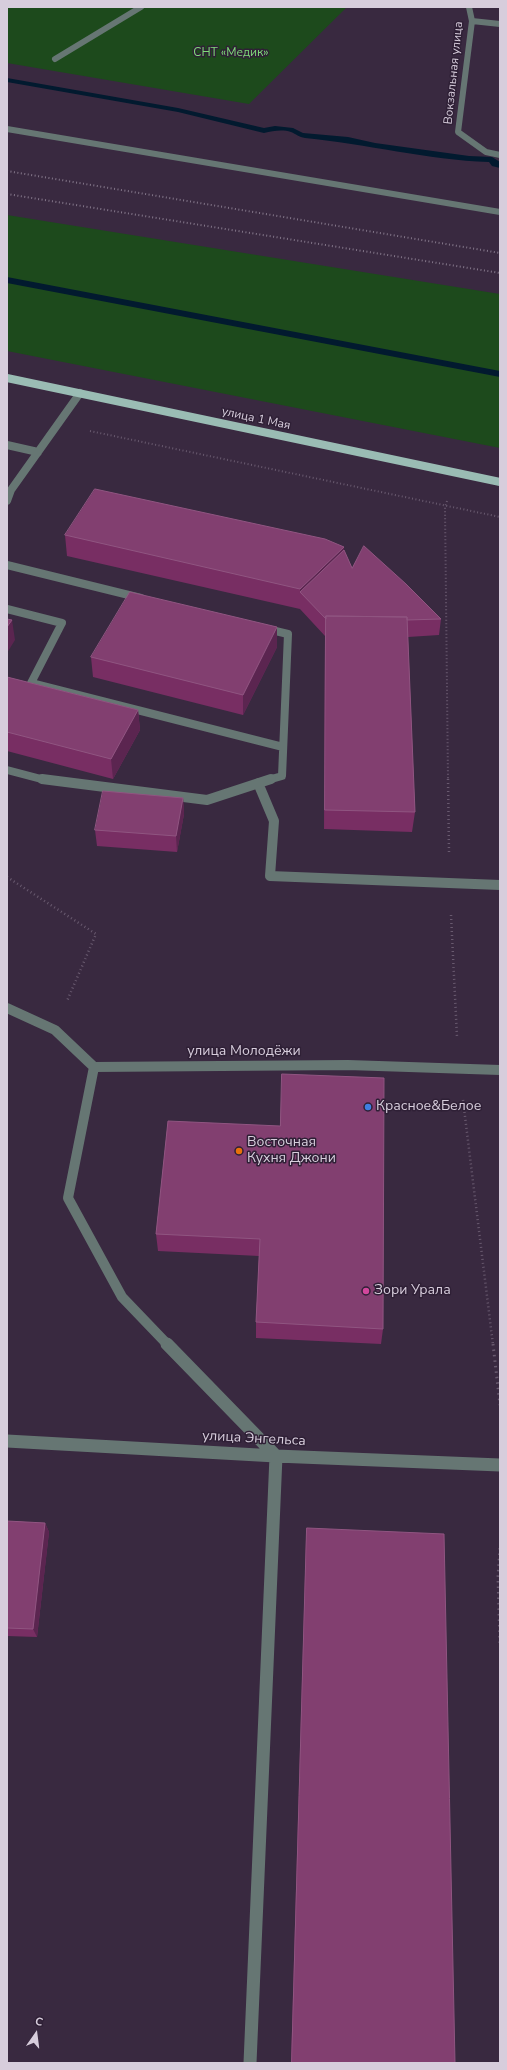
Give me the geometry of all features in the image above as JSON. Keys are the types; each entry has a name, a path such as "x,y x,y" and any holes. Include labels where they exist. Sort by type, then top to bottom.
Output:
{"main road":[{"name":"улица 1 Мая","path":"7,378 500,482"}],"street":[{"path":"55,59 140,7"},
{"name":"Вокзальная улица","path":"470,7 472,21 458,132 486,152 500,155"},
{"path":"472,21 500,24"},
{"path":"7,129 500,212"},
{"path":"7,501 11,490 80,393"},
{"path":"7,445 38,452"},
{"path":"7,565 151,600"},
{"path":"7,609 62,623 31,683 283,747"},
{"path":"7,770 50,782 207,800 282,776 288,634 257,626"},
{"path":"258,783 274,821 270,876 500,885"},
{"path":"7,1008 55,1030 94,1067 68,1198 122,1297 276,1456 250,2063"},
{"name":"улица Молодёжи","path":"94,1067 322,1066 500,1070"},
{"name":"улица Энгельса","path":"7,1441 276,1456 500,1465"}],"path":[{"path":"57,425 445,507 500,517"},
{"path":"456,473 445,507 449,883 459,1068 500,1405"},
{"path":"7,877 96,934 55,1030"},
{"path":"500,1548 498,1577 500,1644"}],"green space":[{"name":"СНТ «Медик»","path":"7,7 347,7 249,104 7,63"},
{"path":"7,215 500,294 500,448 7,351"}],"building":[{"path":"95,489 325,539 344,547 300,589 65,535"},
{"path":"364,546 406,584 441,619 407,620 407,617 326,616 326,619 300,592 344,550 352,568"},
{"path":"130,592 277,627 243,695 91,657"},
{"path":"326,616 407,617 415,812 325,810"},
{"path":"7,619 12,620 7,627"},
{"path":"7,677 138,710 111,759 7,732"},
{"path":"103,791 183,798 176,836 95,830"},
{"path":"282,1074 384,1078 383,1329 256,1322 260,1239 156,1234 168,1121 280,1126"},
{"path":"7,1521 45,1523 33,1629 7,1628"},
{"path":"307,1528 444,1534 455,2063 292,2063"}],"waterway":[{"path":"7,80 178,110 264,131 275,128 293,130 301,135 348,140 375,146 469,159 492,160 495,164 500,165"},
{"path":"7,280 500,374"}],"railway":[{"path":"7,171 500,253"},
{"path":"7,194 500,273"}],"place":[{"name":"Красное&Белое","path":"368,1107"},
{"name":"Восточная Кухня Джони","path":"239,1151"},
{"name":"Зори Урала","path":"366,1291"}]}
